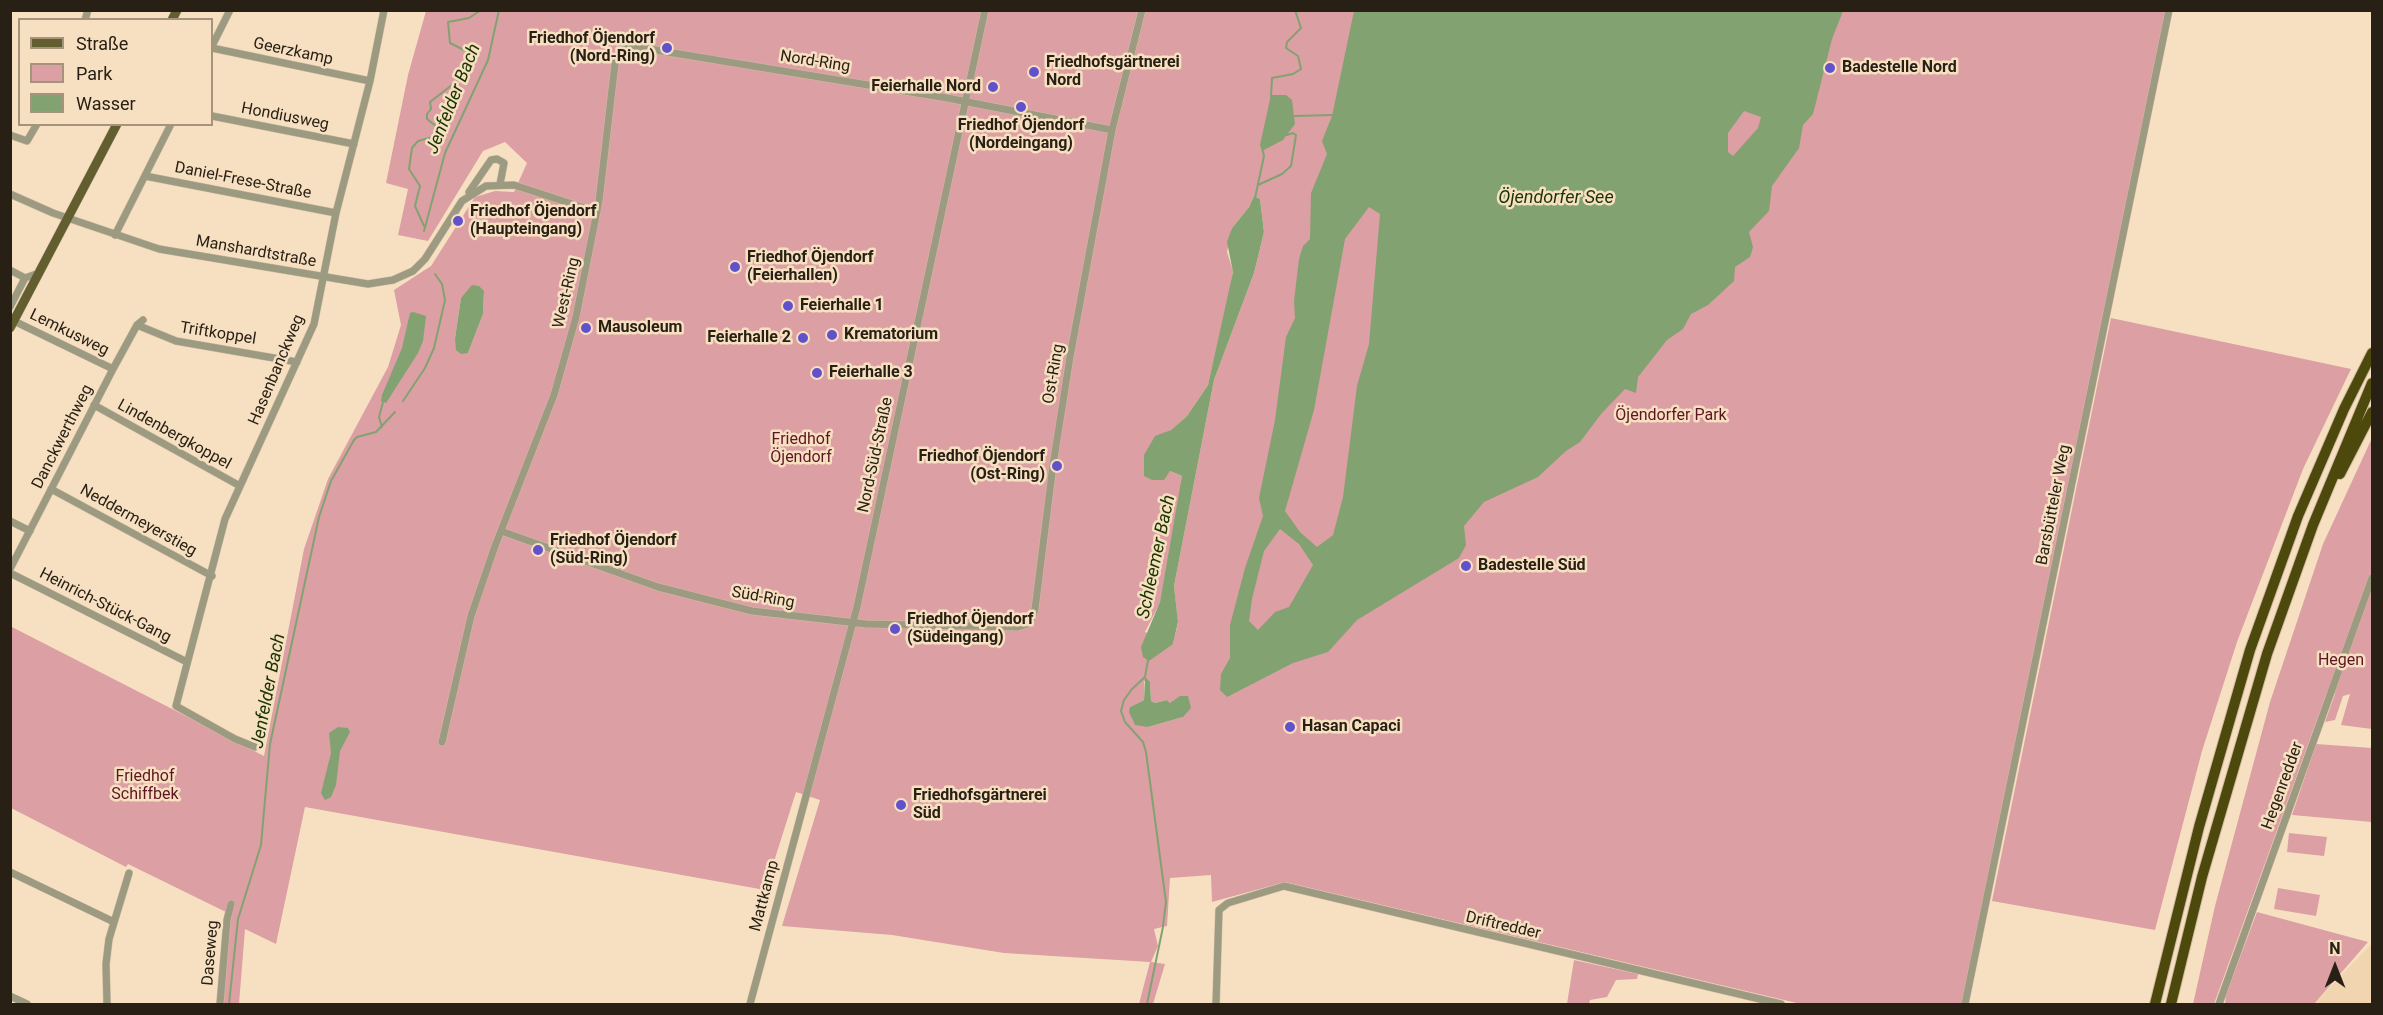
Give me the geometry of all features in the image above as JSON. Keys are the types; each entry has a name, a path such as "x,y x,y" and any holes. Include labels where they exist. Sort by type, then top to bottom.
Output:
{"highway":[{"path":"2155,1005 2199,827 2250,650 2307,494 2373,353"},
{"path":"2171,1005 2202,877 2240,739 2270,644 2313,525 2373,383"},
{"path":"2313,525 2373,412"}],"main road":[{"path":"12,324 116,126"}],"street":[{"path":"213,45 230,10"},
{"name":"Hasenbanckweg","path":"255,747 235,739 176,706 212,576 225,519 314,324 336,213 370,81 384,10"},
{"name":"Nord-Süd-Straße","path":"806,795 853,623 985,10"},
{"path":"1112,130 1142,10"},
{"name":"Barsbütteler Weg","path":"1965,1005 2169,10"},
{"name":"Nord-Ring","path":"620,50 627,46 638,47 965,102 1112,130"},
{"name":"Geerzkamp","path":"213,47 370,81"},
{"name":"West-Ring","path":"442,742 471,616 563,364 579,307 597,212 615,64 620,50"},
{"name":"Hondiusweg","path":"213,116 354,144"},
{"path":"10,135 27,141 36,126"},
{"path":"114,235 170,126"},
{"name":"Ost-Ring","path":"1030,622 1035,609 1053,460 1068,369 1112,130"},
{"name":"Manshardtstraße","path":"10,194 114,235 159,249 368,284 403,276 421,264 491,160 497,159 504,163 500,184"},
{"name":"Daniel-Frese-Straße","path":"145,176 336,213"},
{"path":"466,197 479,188 500,184 514,185 597,212"},
{"path":"10,270 26,278"},
{"path":"10,307 26,278 39,273"},
{"name":"Triftkoppel","path":"140,322 176,341 297,362"},
{"name":"Danckwerthweg","path":"10,571 94,405 140,322"},
{"name":"Lemkusweg","path":"12,324 113,369"},
{"name":"Lindenbergkoppel","path":"94,405 240,486"},
{"name":"Neddermeyerstieg","path":"51,489 212,576"},
{"path":"10,521 30,531"},
{"name":"Süd-Ring","path":"501,531 619,574 709,602 795,618 853,623 1018,627 1030,622"},
{"name":"Heinrich-Stück-Gang","path":"10,571 187,662"},
{"name":"Hegenredder","path":"2219,1005 2373,578"},
{"name":"Mattkamp","path":"750,1005 806,795"},
{"path":"10,872 114,922"},
{"path":"107,1005 107,958 114,922 129,873"},
{"name":"Driftredder","path":"1216,1005 1218,915 1222,907 1284,886 1782,1005"},
{"name":"Daseweg","path":"220,1005 227,920 231,904"},
{"path":"10,996 27,1005"}],"shaded area":[{"path":"2372,943 2372,1004 2314,1004"}],"green space":[{"path":"426,11 2167,11 1962,1004 1801,1004 1285,882 1212,902 1211,875 1170,878 1167,926 1154,929 1158,946 1151,962 1165,964 1153,1004 1139,1004 1150,962 1004,953 892,935 782,926 820,800 796,792 765,890 305,807 276,944 245,929 239,1004 222,1004 230,914 128,864 126,867 11,808 10,626 264,756 304,549 328,479 388,367 401,325 394,290 431,266 475,197 495,191 514,192 527,163 505,142 483,151 428,241 398,235 408,189 386,183 408,75","holes":["1254,196 1260,199 1264,232 1254,273 1214,380 1174,586 1178,623 1173,644 1145,632 1160,603 1182,476 1170,471 1155,437 1171,430 1187,416 1208,385 1233,271 1227,252 1232,228 1249,207","484,291 483,314 468,353 455,338 461,298","1144,681 1150,682 1151,701 1155,703 1167,700 1183,717 1148,727 1130,707 1144,700"]},
{"path":"2111,318 2351,369 2303,469 2237,642 2202,751 2155,930 1992,901"},
{"name":"Hegen","path":"2372,438 2372,729 2341,725 2350,694 2343,696 2335,720 2325,722 2335,694 2327,692 2214,1004 2193,1004 2215,906 2270,702 2323,544"},
{"path":"2316,744 2372,748 2372,822 2292,815"},
{"path":"2289,833 2327,837 2324,856 2287,852"},
{"path":"2278,888 2320,895 2316,916 2274,909"},
{"path":"2257,912 2368,942 2314,1004 2225,1004 2226,995"},
{"path":"1574,960 1638,974 1637,979 1616,980 1607,997 1590,1000 1589,1004 1567,1004"}],"water":[{"name":"Öjendorfer See","path":"1354,11 1843,11 1832,39 1813,114 1803,125 1799,148 1772,186 1769,211 1749,232 1753,247 1750,257 1735,267 1734,281 1708,305 1691,314 1683,329 1667,340 1638,377 1636,393 1625,389 1601,414 1580,442 1566,451 1538,477 1484,502 1464,526 1466,545 1459,558 1357,620 1328,652 1293,663 1227,697 1220,690 1221,674 1230,658 1230,625 1245,568 1263,516 1259,498 1275,420 1286,337 1295,318 1294,301 1299,259 1303,246 1310,239 1311,193 1327,154 1322,141 1332,116","holes":["1744,111 1761,117 1758,128 1733,156 1728,152 1728,133","1369,207 1380,214 1369,344 1357,386 1343,497 1333,535 1317,547 1300,532 1285,511 1314,410 1345,239","1280,529 1299,544 1313,565 1289,607 1275,612 1258,630 1249,621 1264,551"]},
{"path":"1271,95 1286,95 1292,100 1295,124 1283,140 1262,151 1260,145"},
{"path":"1254,196 1260,199 1264,232 1254,273 1214,380 1174,586 1178,622 1173,644 1149,661 1143,657 1141,647 1160,602 1182,476 1170,471 1164,480 1152,480 1144,476 1144,455 1155,436 1171,430 1187,416 1208,385 1233,272 1227,242 1232,228 1249,207"},
{"path":"472,285 479,286 484,291 483,314 468,353 461,354 456,350 455,338 461,298"},
{"path":"410,313 426,316 423,341 418,353 386,403 381,401 382,395 402,348"},
{"path":"1145,677 1150,682 1151,701 1155,703 1167,700 1170,703 1180,696 1188,696 1191,708 1183,717 1148,727 1135,725 1129,712 1130,707 1144,700"},
{"path":"338,727 348,728 350,732 340,751 336,785 331,797 325,800 321,793 331,753 329,733"}],"waterway":[{"path":"424,226 415,206 420,186 409,169 412,148 418,141 436,136 437,127 427,119 427,114 431,109 430,102 461,78 469,58 468,52 450,43 448,22 469,18 481,10"},
{"name":"Jenfelder Bach","path":"424,231 445,153 488,60 499,10"},
{"name":"Schleemer Bach","path":"1271,97 1272,78 1293,74 1301,69 1298,56 1286,48 1287,42 1301,28 1295,10"},
{"path":"1295,116 1332,115"},
{"name":"Schleemer Bach","path":"1258,185 1282,174 1291,166 1296,135 1293,133 1287,135"},
{"name":"Schleemer Bach","path":"1255,198 1264,156 1262,148"},
{"name":"Jenfelder Bach","path":"403,401 425,368 434,348 445,300 442,284 435,274"},
{"path":"382,427 379,417 383,402"},
{"name":"Jenfelder Bach","path":"229,1004 238,919 261,845 270,744 319,517 331,481 354,440 376,432 395,412"},
{"name":"Schleemer Bach","path":"1148,660 1145,677 1124,700 1121,711 1125,722 1143,742 1146,752 1166,902 1163,926"},
{"name":"Schleemer Bach","path":"1147,1004 1163,927"}],"place":[{"name":"Friedhof Öjendorf (Nord-Ring)","path":"667,48"},
{"name":"Badestelle Nord","path":"1830,68"},
{"name":"Friedhofsgärtnerei Nord","path":"1034,72"},
{"name":"Feierhalle Nord","path":"993,87"},
{"name":"Friedhof Öjendorf (Nordeingang)","path":"1021,107"},
{"name":"Friedhof Öjendorf (Haupteingang)","path":"458,221"},
{"name":"Friedhof Öjendorf (Feierhallen)","path":"735,267"},
{"name":"Feierhalle 1","path":"788,306"},
{"name":"Mausoleum","path":"586,328"},
{"name":"Krematorium","path":"832,335"},
{"name":"Feierhalle 2","path":"803,338"},
{"name":"Feierhalle 3","path":"817,373"},
{"name":"Friedhof Öjendorf (Ost-Ring)","path":"1057,466"},
{"name":"Friedhof Öjendorf (Süd-Ring)","path":"538,550"},
{"name":"Badestelle Süd","path":"1466,566"},
{"name":"Friedhof Öjendorf (Südeingang)","path":"895,629"},
{"name":"Hasan Capaci","path":"1290,727"},
{"name":"Friedhofsgärtnerei Süd","path":"901,805"}],"park label":[{"name":"Öjendorfer Park","path":"1671,416"},
{"name":"Friedhof Öjendorf","path":"801,449"},
{"name":"Friedhof Schiffbek","path":"145,786"}]}
